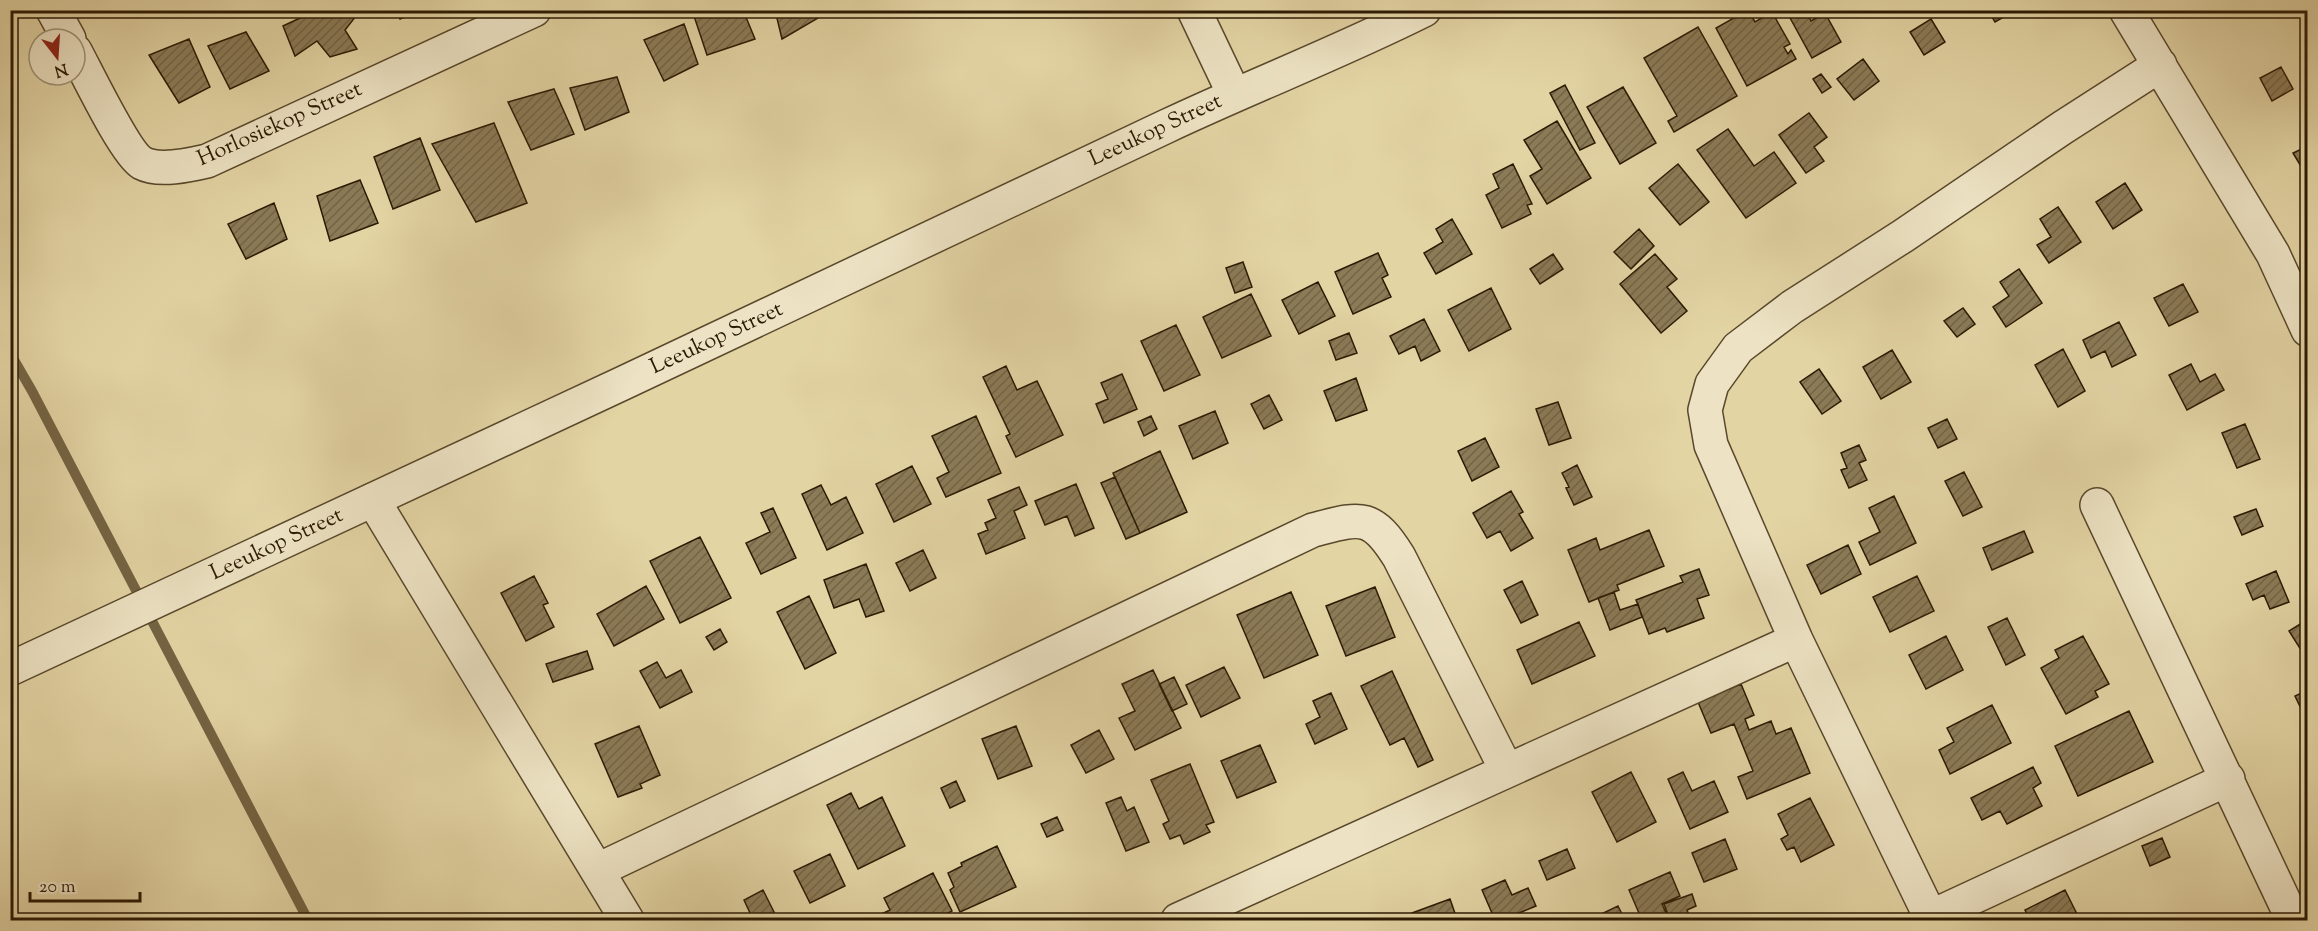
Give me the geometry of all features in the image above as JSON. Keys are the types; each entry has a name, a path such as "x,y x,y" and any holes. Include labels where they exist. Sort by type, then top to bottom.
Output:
{"street":[{"path":"53,10 62,27"},
{"name":"Horlosiekop Street","path":"87,73 124,142 142,163 164,167 183,167 207,161 534,10"},
{"path":"1194,10 1234,94"},
{"name":"Leeukop Street","path":"10,669 1234,94 1367,38 1424,10"},
{"path":"2126,10 2273,254 2307,330"},
{"path":"2160,65 2062,128 1903,236 1792,306 1738,348 1712,384 1705,410 1712,445 1796,640 1929,920 2228,779"},
{"path":"373,500 627,921"},
{"path":"2097,505 2294,921"},
{"path":"598,870 1313,530 1353,520 1373,525 1386,536 1399,557 1507,771"},
{"path":"1178,921 1796,640"}],"building":[{"path":"317,10 352,10 356,16 345,30 357,49 330,57 317,41 295,56 283,26"},
{"path":"396,10 422,10 400,19"},
{"path":"692,10 743,10 755,39 707,55"},
{"path":"775,10 824,10 825,14 782,39"},
{"path":"1748,10 1755,22 1772,12 1790,44 1784,47 1788,54 1791,50 1796,59 1747,86 1716,28"},
{"path":"1799,10 1805,10 1811,21 1825,13 1841,42 1812,58 1789,16"},
{"path":"1988,10 2016,10 1995,22"},
{"path":"1931,19 1945,42 1924,55 1910,32"},
{"path":"684,24 698,64 664,81 644,40"},
{"path":"1698,27 1737,96 1674,132 1668,121 1677,116 1644,58"},
{"path":"246,32 269,71 230,89 208,46"},
{"path":"189,39 210,87 179,103 149,55"},
{"path":"1863,59 1879,81 1854,100 1837,79"},
{"path":"2281,67 2293,89 2272,101 2260,78"},
{"path":"1821,74 1831,87 1822,93 1813,79"},
{"path":"617,77 629,112 585,130 570,88"},
{"path":"1565,85 1595,143 1580,150 1550,93"},
{"path":"1623,87 1656,143 1620,164 1587,107"},
{"path":"554,89 574,134 531,150 508,102"},
{"path":"1809,113 1827,137 1814,147 1824,161 1806,173 1779,135"},
{"path":"1557,121 1591,178 1547,204 1530,176 1542,169 1524,140"},
{"path":"494,123 527,203 476,222 432,144"},
{"path":"1728,129 1754,166 1774,152 1796,183 1746,218 1697,150"},
{"path":"420,138 440,190 393,209 374,157"},
{"path":"2308,146 2308,178 2293,153"},
{"path":"1513,164 1532,204 1527,205 1531,214 1502,228 1486,195 1499,188 1493,174"},
{"path":"1678,164 1709,202 1680,225 1649,188"},
{"path":"360,180 378,223 330,241 317,196"},
{"path":"2125,183 2142,210 2113,229 2096,202"},
{"path":"274,203 287,239 246,259 228,224"},
{"path":"2058,207 2081,242 2049,263 2037,245 2051,237 2040,219"},
{"path":"1452,219 1472,254 1436,274 1424,253 1443,242 1436,229"},
{"path":"1639,229 1654,246 1631,269 1614,252"},
{"path":"1378,253 1388,275 1382,278 1391,297 1353,314 1335,272"},
{"path":"1553,254 1563,269 1540,284 1530,269"},
{"path":"1655,254 1677,279 1667,287 1687,311 1661,333 1620,284"},
{"path":"1243,262 1252,287 1235,293 1226,268"},
{"path":"2019,269 2042,303 2006,327 1993,307 2009,296 2000,282"},
{"path":"1318,282 1335,316 1299,334 1282,300"},
{"path":"2183,284 2198,312 2169,326 2154,298"},
{"path":"1491,288 1511,329 1469,351 1448,310"},
{"path":"1251,294 1271,336 1222,358 1203,317"},
{"path":"1963,308 1975,324 1957,337 1944,321"},
{"path":"1424,319 1440,351 1421,361 1415,346 1399,354 1390,336"},
{"path":"2119,322 2136,355 2112,367 2105,351 2091,358 2083,340"},
{"path":"1176,325 1200,375 1164,391 1141,341"},
{"path":"1349,333 1357,353 1336,360 1329,341"},
{"path":"2063,349 2085,391 2058,407 2035,365"},
{"path":"1892,350 1911,382 1881,399 1863,367"},
{"path":"2191,364 2200,382 2215,374 2224,390 2187,410 2169,375"},
{"path":"1006,366 1017,390 1037,381 1063,435 1016,457 1006,436 1010,434 983,377"},
{"path":"1819,369 1841,401 1822,414 1800,382"},
{"path":"1122,374 1137,409 1104,423 1096,404 1108,399 1101,383"},
{"path":"1356,378 1367,410 1336,421 1324,391"},
{"path":"1269,395 1282,420 1264,429 1251,404"},
{"path":"1558,402 1571,438 1549,445 1536,409"},
{"path":"1215,411 1228,443 1193,459 1179,426"},
{"path":"976,416 1001,473 946,497 937,478 949,472 932,436"},
{"path":"1151,416 1157,429 1144,436 1138,422"},
{"path":"1947,419 1957,439 1938,448 1928,428"},
{"path":"2245,424 2260,459 2237,468 2222,433"},
{"path":"1485,438 1499,467 1472,481 1458,451"},
{"path":"1859,445 1866,460 1859,463 1867,480 1849,488 1841,470 1847,468 1841,453"},
{"path":"1160,451 1187,512 1140,533 1113,473"},
{"path":"1577,465 1592,497 1574,505 1562,473"},
{"path":"912,466 931,504 894,522 876,484"},
{"path":"1964,472 1982,507 1963,516 1945,481"},
{"path":"1115,477 1140,533 1126,539 1101,483"},
{"path":"1076,484 1094,528 1075,536 1067,516 1045,525 1035,501"},
{"path":"821,485 831,505 846,497 863,533 827,550 802,494"},
{"path":"1019,487 1027,505 1014,511 1025,538 986,554 978,534 988,530 985,523 996,518 988,500"},
{"path":"1511,491 1523,512 1519,514 1533,538 1511,551 1500,531 1487,538 1473,513"},
{"path":"1894,496 1916,543 1870,565 1859,542 1880,532 1869,508"},
{"path":"773,508 796,558 761,574 746,543 770,532 761,513"},
{"path":"2256,509 2263,526 2242,535 2234,517"},
{"path":"1649,530 1664,566 1617,585 1619,590 1589,602 1568,550 1596,538 1600,550"},
{"path":"2024,531 2033,552 1992,570 1983,548"},
{"path":"700,537 731,598 680,623 650,561"},
{"path":"1848,545 1861,574 1821,594 1807,565"},
{"path":"923,550 936,578 910,591 896,563"},
{"path":"866,564 884,611 866,617 859,599 834,608 824,580"},
{"path":"1699,569 1709,595 1697,599 1704,618 1667,632 1665,628 1649,634 1636,600 1683,582 1680,576"},
{"path":"2276,571 2289,602 2270,609 2264,595 2253,600 2246,584"},
{"path":"534,576 548,603 543,605 554,627 526,641 501,593"},
{"path":"1917,576 1934,611 1890,632 1873,597"},
{"path":"1522,581 1538,615 1521,623 1504,590"},
{"path":"646,586 664,619 614,646 597,614"},
{"path":"1375,587 1395,637 1346,656 1326,606"},
{"path":"1291,592 1318,655 1264,678 1237,615"},
{"path":"1614,592 1620,610 1638,604 1642,617 1610,630 1598,598"},
{"path":"809,596 836,653 805,669 777,612"},
{"path":"2007,618 2025,655 2006,665 1988,627"},
{"path":"2305,621 2308,626 2308,661 2289,631"},
{"path":"1579,622 1595,656 1532,684 1517,650"},
{"path":"720,629 727,642 714,650 706,637"},
{"path":"1946,636 1963,670 1926,689 1909,655"},
{"path":"2083,636 2109,684 2095,691 2098,697 2066,714 2041,668 2059,658 2055,650"},
{"path":"587,651 593,669 553,682 546,664"},
{"path":"657,662 666,678 681,670 692,692 660,708 640,671"},
{"path":"1224,667 1240,698 1201,717 1186,685"},
{"path":"1153,670 1181,728 1135,750 1119,718 1135,711 1122,684"},
{"path":"1392,671 1433,760 1418,767 1404,738 1390,745 1361,686"},
{"path":"1174,677 1187,704 1172,711 1159,684"},
{"path":"1741,684 1754,715 1745,719 1749,730 1771,721 1776,734 1791,728 1810,773 1747,799 1738,777 1753,771 1734,724 1711,733 1698,702"},
{"path":"2308,690 2308,723 2295,696"},
{"path":"1331,693 1347,729 1315,744 1306,724 1320,717 1313,701"},
{"path":"1992,705 2011,743 1950,774 1939,750 1954,742 1947,728"},
{"path":"2129,711 2153,762 2078,796 2055,746"},
{"path":"639,726 660,775 640,784 642,788 618,797 595,744"},
{"path":"1016,726 1032,766 998,779 982,739"},
{"path":"1099,730 1114,759 1086,773 1071,745"},
{"path":"1260,745 1276,782 1237,798 1221,761"},
{"path":"1190,764 1214,822 1206,825 1210,832 1184,844 1180,835 1170,839 1163,824 1169,821 1151,780"},
{"path":"2033,767 2041,783 2033,788 2042,806 2007,824 2000,811 1982,820 1971,798"},
{"path":"1631,772 1656,822 1617,842 1592,792"},
{"path":"1683,772 1692,791 1714,781 1728,812 1690,829 1668,779"},
{"path":"956,781 965,801 950,808 941,788"},
{"path":"851,793 859,809 882,797 905,846 858,869 827,805"},
{"path":"1121,797 1127,811 1134,807 1149,842 1126,851 1106,803"},
{"path":"1810,798 1834,845 1801,862 1794,847 1787,850 1781,839 1788,835 1778,814"},
{"path":"1057,817 1063,830 1047,837 1041,824"},
{"path":"2162,838 2170,857 2150,866 2142,846"},
{"path":"1725,839 1737,869 1704,882 1692,853"},
{"path":"997,846 1016,887 960,912 950,890 954,887 948,873 962,866 961,863"},
{"path":"1567,849 1575,868 1547,880 1539,861"},
{"path":"830,854 845,886 810,903 794,871"},
{"path":"1670,872 1680,896 1662,904 1669,920 1642,920 1629,890"},
{"path":"933,873 952,911 939,918 940,920 879,920 877,916 890,910 884,898"},
{"path":"1505,880 1512,895 1528,888 1536,906 1502,920 1495,920 1482,890"},
{"path":"763,890 778,920 738,920 750,913 744,900"},
{"path":"2065,890 2080,920 2030,920 2025,910"},
{"path":"1692,894 1696,906 1687,910 1691,920 1670,920 1664,904"},
{"path":"1450,899 1457,919 1415,920 1412,913"},
{"path":"1618,906 1625,920 1600,920 1597,916"}],"waterway":[{"path":"10,353 308,920"}]}
